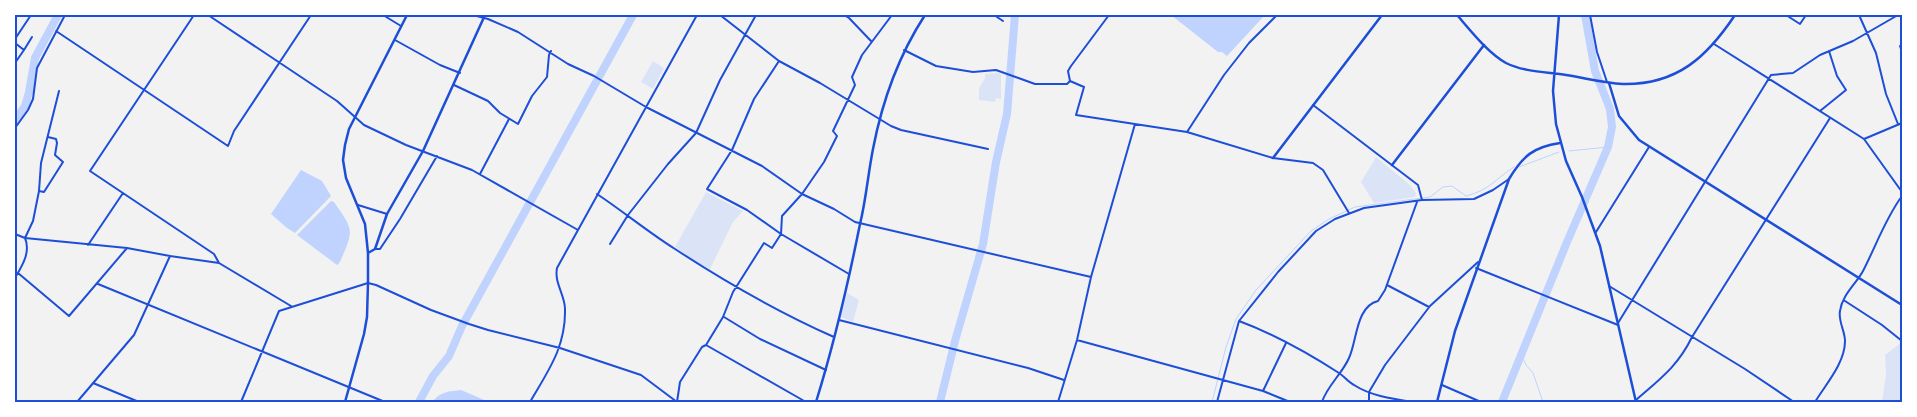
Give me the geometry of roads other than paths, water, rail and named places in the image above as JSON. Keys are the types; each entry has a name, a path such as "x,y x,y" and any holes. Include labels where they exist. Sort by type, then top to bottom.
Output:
{"street":[{"path":"15,39 31,15"},
{"path":"15,128 28,110 33,99 37,68 65,15"},
{"path":"194,15 90,171 214,254 219,263"},
{"path":"208,15 336,101 355,118 390,138 480,175 578,230"},
{"path":"56,31 228,146 234,131 311,15"},
{"path":"383,15 401,26"},
{"path":"345,402 367,317 368,253 365,224 346,178 343,160 345,145 355,118 406,15"},
{"path":"473,15 485,17 518,32 568,64 594,76 646,107 762,166 802,194 834,209 855,222 1092,277"},
{"path":"530,402 560,348 565,308 555,275 557,268 698,15"},
{"path":"720,15 744,36 762,47 778,61 880,120 901,130 988,149"},
{"path":"610,244 628,215 668,164 696,133 720,80 756,15"},
{"path":"844,15 872,42"},
{"path":"241,402 279,311 368,283 469,324 560,348 642,376 677,402 680,382 702,347 706,345 764,243 772,248 781,234 782,216 802,194 824,162 837,136 833,131 855,85 852,77 862,54 892,15"},
{"path":"816,402 839,320 861,222 873,148 880,120 898,62 925,15"},
{"path":"994,15 1004,21"},
{"path":"1070,81 1068,72 1071,66 1108,15"},
{"path":"1187,132 1248,43 1278,15"},
{"path":"1273,158 1382,15"},
{"path":"1457,15 1484,45 1507,63 1518,67 1624,84 1660,79 1696,62 1714,44 1734,15"},
{"path":"1559,15 1553,104 1560,143 1596,232 1636,401 1668,372 1683,355 1692,337 1765,219 1830,118"},
{"path":"1590,15 1597,52 1607,82 1619,116 1631,132 1649,147 1902,305"},
{"path":"1778,15 1786,15 1800,24 1806,15"},
{"path":"1859,15 1876,53 1886,94 1898,124"},
{"path":"1618,324 1771,75 1793,73 1820,55 1853,41 1898,15"},
{"path":"375,249 387,214 423,151 485,17"},
{"path":"15,62 32,37"},
{"path":"394,39 440,65 460,73"},
{"path":"15,43 24,50"},
{"path":"1714,44 1864,139 1902,192"},
{"path":"1392,165 1484,45"},
{"path":"1902,46 1900,46 1902,52"},
{"path":"904,50 936,66 959,71 996,70 1035,84 1067,84 1070,81"},
{"path":"1820,111 1846,90 1837,76 1829,51"},
{"path":"454,85 488,100 500,113 518,124 532,96 547,77 549,55 551,52"},
{"path":"778,61 754,99 732,150 707,189 747,210 781,234 849,274"},
{"path":"1070,81 1084,87 1076,115 1187,132 1273,158 1298,160 1318,165 1349,213"},
{"path":"15,278 24,263 28,245 25,238 33,221 39,191 41,163 59,91"},
{"path":"1312,105 1418,185 1422,200"},
{"path":"480,175 509,119"},
{"path":"1864,139 1902,123"},
{"path":"1058,402 1077,340 1092,277 1135,124"},
{"path":"39,191 44,192 63,162 54,155 56,139 48,137"},
{"path":"1437,402 1455,330 1509,179 1524,157 1530,152 1560,143"},
{"path":"1596,232 1649,147"},
{"path":"368,253 380,248 400,220 436,156"},
{"path":"1217,402 1239,321 1278,272 1316,231 1335,219 1364,208 1422,200 1474,199 1493,190 1509,179"},
{"path":"87,246 123,193"},
{"path":"597,194 673,248 801,322 834,337"},
{"path":"1814,402 1841,360 1845,348 1840,311 1844,301 1859,277 1890,212 1902,196"},
{"path":"1322,402 1326,391 1350,358 1365,310 1372,302 1378,301 1387,285 1417,202"},
{"path":"358,205 387,214"},
{"path":"15,234 25,238 87,246 127,248 219,263 291,306"},
{"path":"18,273 69,316 127,248"},
{"path":"77,402 134,335 170,256"},
{"path":"1369,402 1369,392 1385,366 1429,307 1478,262"},
{"path":"1476,268 1618,324"},
{"path":"98,284 385,402"},
{"path":"1387,285 1429,307"},
{"path":"1609,286 1794,402"},
{"path":"1844,301 1882,325 1902,341"},
{"path":"723,316 775,347 826,370"},
{"path":"839,320 1028,368 1064,380"},
{"path":"1239,321 1286,343 1340,374 1354,385 1369,392 1387,398 1413,402"},
{"path":"1077,340 1263,391 1290,402"},
{"path":"1263,391 1286,343"},
{"path":"706,345 806,402"},
{"path":"93,383 139,402"},
{"path":"1441,385 1481,402"}],"water":[{"path":"1171,15 1265,15 1227,56 1222,52 1218,52"},
{"path":"301,170 322,181 331,196 295,233 271,214"},
{"path":"331,201 334,202 350,230 348,243 337,265 297,235"},
{"path":"461,390 489,402 432,402 438,396 445,393"}],"waterway":[{"path":"15,120 25,106 35,58 58,15"},
{"path":"419,402 433,376 449,356 462,326 633,15"},
{"path":"940,402 955,341 983,244 996,162 1007,114 1015,15"},
{"path":"1502,402 1608,147 1612,127 1610,109 1595,71 1585,15"},
{"path":"1569,151 1608,147"},
{"path":"1519,167 1559,152"},
{"path":"1212,402 1226,347 1236,319 1256,290 1311,231 1329,219 1355,207 1430,197 1443,187 1452,186 1466,196 1474,194 1514,167"},
{"path":"1522,356 1526,365 1533,373 1543,402"}]}
